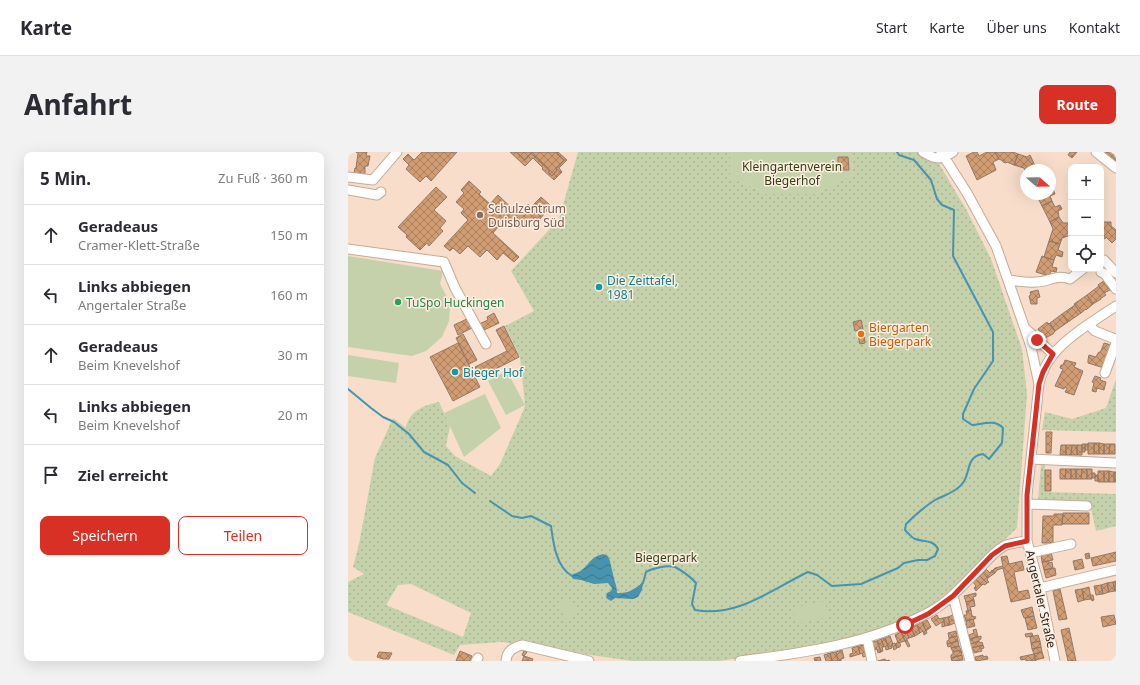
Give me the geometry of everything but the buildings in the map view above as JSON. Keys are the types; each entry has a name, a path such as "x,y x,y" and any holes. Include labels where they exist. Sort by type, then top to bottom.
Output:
{"street":[{"path":"348,177 373,180 397,152"},
{"path":"923,152 932,158 954,152"},
{"path":"1096,152 1116,168"},
{"name":"Angertaler Straße","path":"943,155 967,193 996,246 1031,347 1039,384 1027,504 1027,541 1040,588 1055,661"},
{"path":"348,190 377,195 381,192"},
{"path":"348,249 444,262 455,288 486,344"},
{"path":"1104,260 1116,273"},
{"path":"1008,280 1038,283 1058,277 1070,279 1079,272"},
{"path":"1101,272 1105,274 1116,289"},
{"path":"1039,384 1043,372 1051,357 1064,343 1116,306"},
{"path":"1089,325 1095,331 1115,339 1116,342 1105,373"},
{"path":"1026,329 1051,357"},
{"path":"1031,347 1038,354 1051,357"},
{"path":"1031,460 1116,463"},
{"path":"1027,504 1087,506"},
{"path":"740,661 802,657 905,625 928,614 953,596 992,555 1005,546 1027,541"},
{"path":"1030,553 1071,544"},
{"path":"1040,588 1116,570"},
{"path":"953,596 970,661"},
{"path":"867,638 872,661"},
{"path":"506,661 508,653 511,649 522,645 589,661"}],"green space":[{"name":"Biegerpark","path":"578,152 730,152 730,177 759,190 764,194 815,194 852,175 853,157 848,152 932,152 967,211 991,259 1022,349 1027,394 1017,528 952,589 916,617 869,633 818,646 719,661 632,661 501,642 460,645 454,655 348,612 348,582 364,574 353,567 359,544 375,458 393,418 406,428 410,417 414,413 423,407 439,402 450,426 446,446 455,456 491,476 500,464 525,405 520,357 505,326 534,311 511,271 559,219","holes":["411,584 471,613 463,637 386,605 398,585"]},
{"name":"Kleingartenverein Biegerhof","path":"730,152 848,152 853,157 852,175 815,194 764,194 759,190 730,177"},
{"name":"TuSpo Huckingen","path":"348,256 443,271 440,284 446,295 450,308 449,321 442,337 426,351 412,356 348,347"},
{"path":"348,355 399,363 396,383 348,376"},
{"path":"507,371 525,405 506,415 488,381"},
{"path":"1116,379 1116,432 1042,430 1045,412 1072,419 1106,408"},
{"path":"485,394 501,428 464,457 444,413"},
{"path":"1041,465 1045,465 1045,492 1116,494 1116,526 1096,531 1090,504 1038,500"},
{"path":"567,596 577,612 566,619 556,604"},
{"path":"825,601 828,617 796,624 792,608"}],"water":[{"path":"603,554 609,558 617,593 628,592 643,583 642,590 638,597 633,599 615,598 611,601 606,598 607,593 611,591 612,588 608,583 594,584 573,579 571,575 579,572 594,558"}],"waterway":[{"path":"641,585 646,572 660,567 675,567 696,583 692,604 695,610 725,610 740,606 768,594 808,572 817,575 832,586 861,584 898,568 904,563 927,560 935,556 938,549 931,542 913,538 905,530 906,524 920,511 938,498 953,492 959,487 967,476 969,466 973,458 977,455 983,454 989,459 1002,443 1003,428 1000,425 993,423 972,425 963,419 963,414 974,389 993,361 993,332 953,256 954,210 942,205 937,199 931,180 914,160 899,155 897,152"},
{"path":"348,389 383,417 394,422 409,434 424,452 448,465 462,483 475,493"},
{"path":"490,501 512,516 522,518 531,516 551,526 556,554 562,567 572,576"}],"place":[{"name":"Schulzentrum Duisburg Süd","path":"480,215"},
{"name":"Die Zeittafel, 1981","path":"599,287"},
{"name":"TuSpo Huckingen","path":"398,302"},
{"name":"Biergarten Biegerpark","path":"861,334"},
{"name":"Bieger Hof","path":"455,372"}],"route":[{"path":"905,625 912,620 928,614 953,596 992,555 1005,546 1027,541 1027,495 1039,384 1043,372 1053,354 1037,340"}]}
